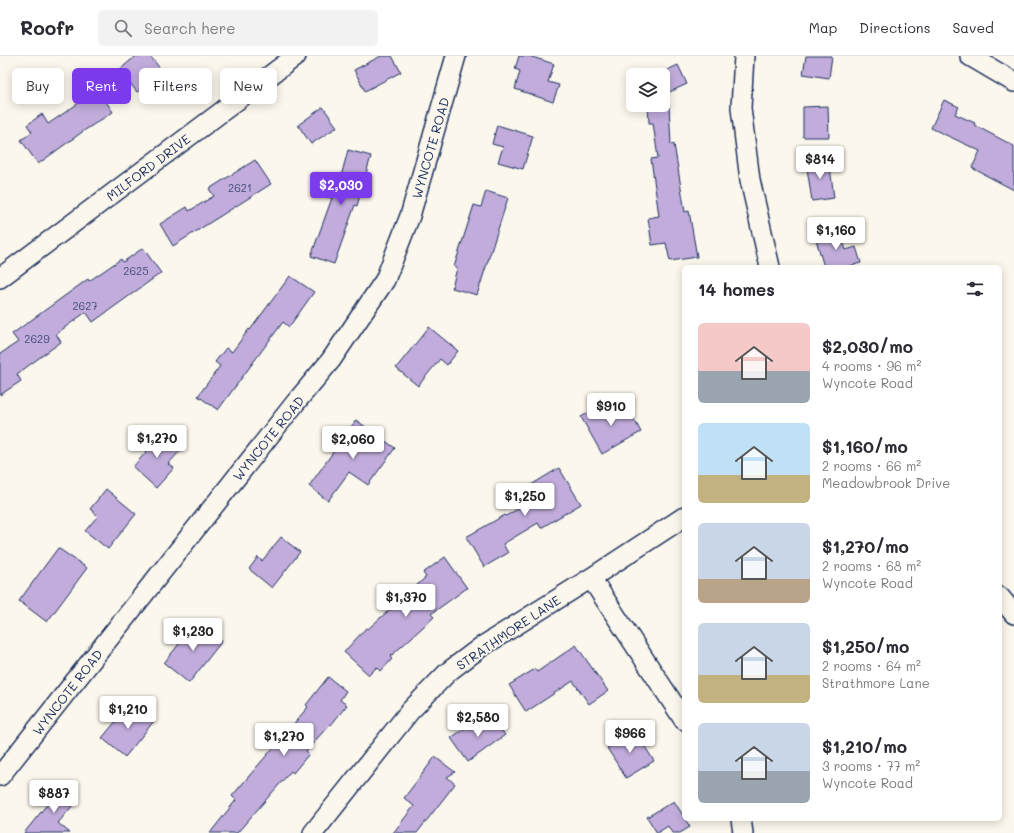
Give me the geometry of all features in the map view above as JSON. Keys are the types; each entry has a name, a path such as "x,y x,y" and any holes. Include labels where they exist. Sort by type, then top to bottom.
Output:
{"street":[{"name":"MILFORD DRIVE","path":"0,278 296,56"},
{"name":"WYNCOTE ROAD","path":"0,776 291,408 331,360 373,300 385,280 410,216 456,56"},
{"path":"744,56 741,108 750,180 770,265"},
{"path":"970,56 1014,82"},
{"name":"STRATHMORE LANE","path":"313,833 410,711 448,672 481,647 591,578 682,518"},
{"path":"591,578 682,717"},
{"path":"1002,600 1014,614"},
{"path":"741,821 743,833"}],"building":[{"path":"136,56 150,56 160,68 139,68 139,90 137,92 131,85 131,68 121,68"},
{"path":"381,56 392,56 401,72 365,91 354,70"},
{"path":"519,56 529,56 554,64 548,82 559,85 553,102 515,89 520,71 515,69"},
{"path":"806,56 832,56 829,78 803,74"},
{"path":"678,65 687,84 670,92 670,69"},
{"path":"944,100 959,107 955,114 975,123 974,125 1014,146 1014,190 972,168 980,151 931,128"},
{"path":"77,104 108,104 113,112 38,164 21,140 32,132 27,125 42,114 48,124"},
{"path":"828,106 829,137 803,137 803,107"},
{"path":"323,107 337,127 311,144 298,125"},
{"path":"648,112 669,112 671,145 674,144 685,212 689,211 697,257 670,261 666,243 652,245 648,218 659,216 651,159 658,158 653,123 649,123"},
{"path":"497,125 533,136 523,169 498,162 503,147 492,144"},
{"path":"348,150 371,156 357,206 355,205 334,264 311,256 332,198 326,197 331,182 339,184"},
{"path":"829,159 834,198 812,201 806,162"},
{"path":"255,160 271,184 173,246 160,224 187,207 189,211 214,196 209,189"},
{"path":"486,191 508,198 477,295 452,288 457,268 454,267 474,205 481,207"},
{"path":"839,229 846,250 856,247 861,263 854,265 823,265 815,236"},
{"path":"143,248 161,273 93,322 86,312 56,334 61,342 17,374 21,381 0,395 0,354 18,342 12,334 88,279 89,281 121,259 123,262"},
{"path":"290,276 314,292 289,327 283,322 218,410 198,396 220,366 215,362 226,348 232,352"},
{"path":"429,327 458,351 447,365 440,359 418,386 396,368"},
{"path":"602,405 608,415 626,405 641,432 602,454 581,417"},
{"path":"356,420 395,448 368,485 349,472 328,501 309,486"},
{"path":"157,428 181,450 168,464 174,468 156,488 133,467 153,444 147,439"},
{"path":"559,468 581,504 541,528 538,523 503,544 508,553 484,567 466,537 534,499 526,488"},
{"path":"106,489 136,514 108,549 85,531 98,516 90,509"},
{"path":"281,537 300,552 272,588 249,569 258,557 262,561"},
{"path":"58,548 87,568 47,622 19,601"},
{"path":"445,557 467,588 431,614 434,617 390,657 392,659 381,671 377,667 369,675 344,652 366,628 368,629 426,577 423,573"},
{"path":"197,621 222,641 189,683 164,663"},
{"path":"576,645 608,691 589,704 573,681 526,712 509,685 535,669 537,672"},
{"path":"328,677 346,691 340,700 347,705 331,725 330,724 306,751 309,754 293,773 291,771 237,833 210,833 236,800 232,796 308,707 306,705"},
{"path":"131,703 154,721 125,757 102,738"},
{"path":"490,715 505,735 468,762 451,738 468,726 471,729"},
{"path":"635,731 654,761 626,778 607,748"},
{"path":"435,757 455,772 447,777 455,784 417,833 393,833 414,806 404,798"},
{"path":"62,786 78,799 58,823 70,833 24,833"},
{"path":"674,801 682,814 682,821 686,821 690,827 680,833 672,833 668,826 657,833 647,817"}]}
